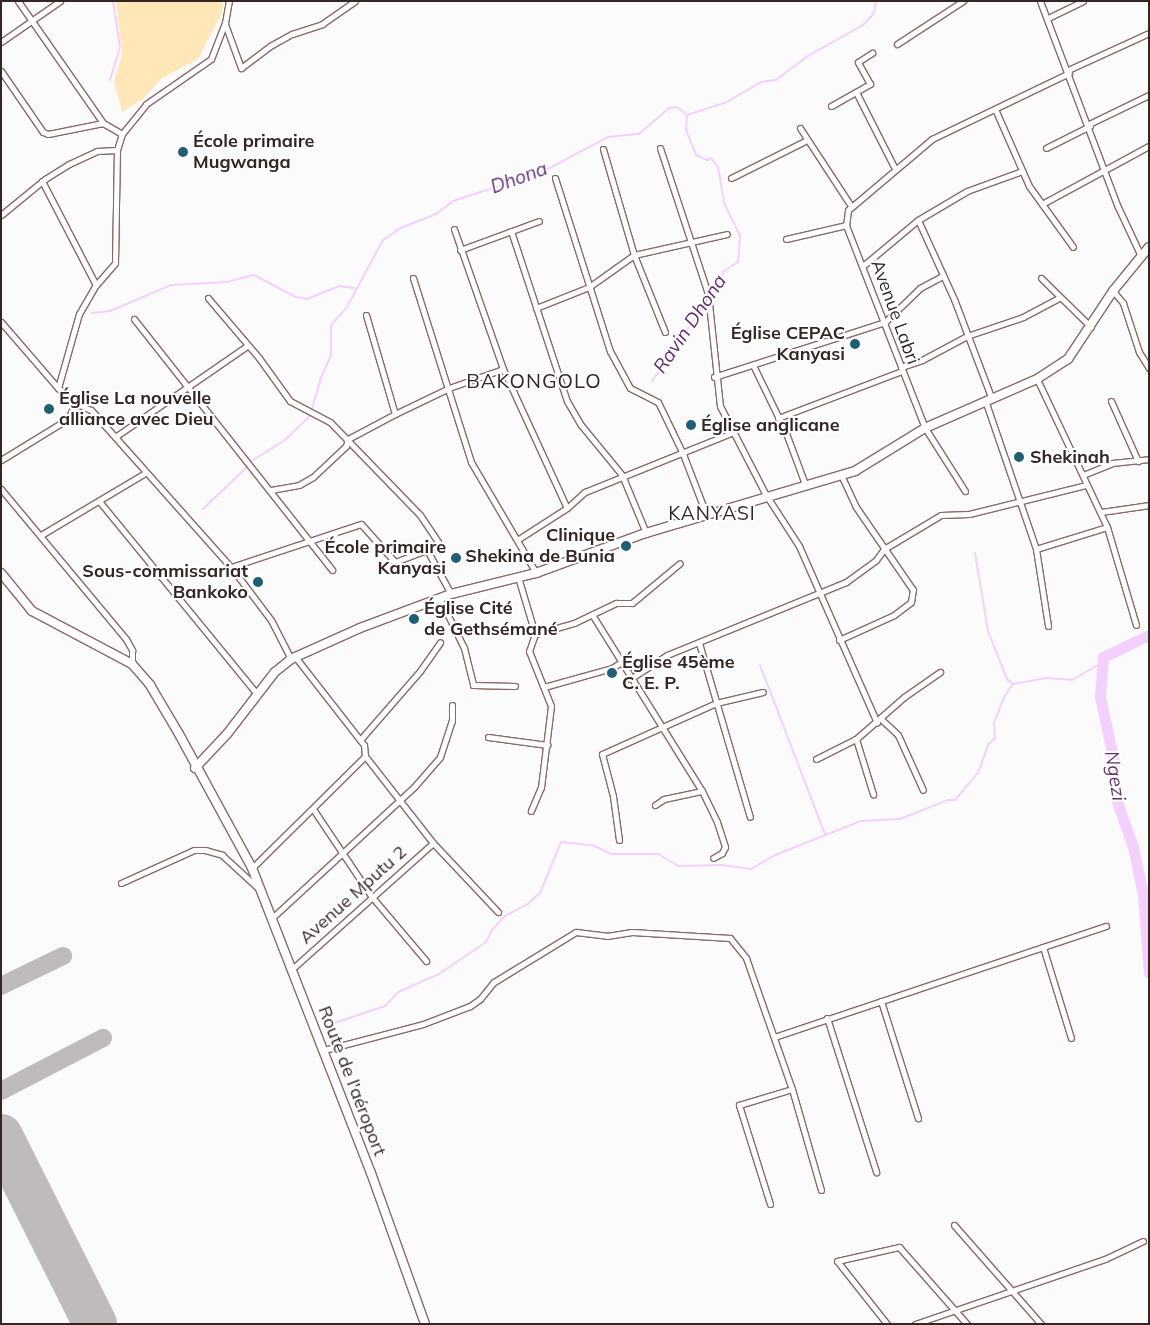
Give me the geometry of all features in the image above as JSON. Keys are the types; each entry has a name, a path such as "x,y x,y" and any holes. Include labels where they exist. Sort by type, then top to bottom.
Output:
{"street":[{"path":"18,1 103,123 122,134"},
{"path":"1,42 60,1"},
{"path":"58,388 60,370 79,314 96,285 115,264 117,150 122,134 146,104 211,59 225,23 229,1"},
{"path":"225,23 241,68 270,46 292,34 322,24 355,1"},
{"path":"898,44 963,1"},
{"path":"1040,1 1069,72 1118,207 1140,254"},
{"path":"1048,18 1083,1"},
{"path":"786,239 846,225 851,206 883,181 894,167 932,139 1149,33"},
{"path":"831,106 870,84 858,62 872,53"},
{"path":"1,70 43,132 48,134 103,123"},
{"path":"856,92 894,167"},
{"path":"1046,148 1149,95"},
{"path":"995,109 1022,171 1042,204 1073,247"},
{"path":"800,128 851,206"},
{"path":"731,178 807,140"},
{"path":"1042,204 1105,168 1149,146"},
{"path":"660,148 708,294 714,377 720,406 731,433 766,496 799,546 820,592 838,640 879,721 898,735 923,790"},
{"path":"603,149 634,255 665,332"},
{"path":"1,215 42,181 97,151 117,150"},
{"path":"864,266 918,220 967,191 1022,171"},
{"path":"555,178 610,351 630,388 658,402 684,454 706,514"},
{"path":"42,181 96,285"},
{"path":"918,220 967,336 1022,500 1036,549 1048,626"},
{"path":"460,250 539,221"},
{"name":"Avenue Labri","path":"846,225 864,266 924,428 965,491"},
{"path":"454,229 503,370 567,508"},
{"path":"511,231 568,401 582,425 622,475 646,533"},
{"path":"536,308 589,287 634,255 727,234"},
{"path":"195,768 227,734 256,694 294,658 360,628 452,594 536,573 646,533 805,484 855,471 924,428 988,398 1037,379 1068,359 1091,327 1113,291 1140,254 1149,247"},
{"path":"714,377 885,322 920,288 943,276"},
{"path":"413,278 471,462 536,573"},
{"path":"1041,278 1058,298 1091,327"},
{"path":"1113,291 1123,303 1139,352 1149,368"},
{"path":"208,298 248,346 290,402 330,422 348,439 420,515 438,542 427,550 395,562 361,524 231,567"},
{"path":"778,418 902,369 967,336 1023,318 1058,298"},
{"path":"366,315 395,414"},
{"path":"134,319 271,490 332,570"},
{"path":"1,322 58,388 75,403 91,410 144,473 231,567 271,620 294,658 360,740 365,756 398,801 498,912"},
{"path":"115,437 248,346"},
{"path":"753,365 778,418 805,484"},
{"path":"271,490 298,485 313,477 346,446 348,439 395,414 449,388 503,370"},
{"path":"1037,379 1086,485 1101,512 1136,625"},
{"path":"1111,401 1138,461"},
{"path":"1,460 68,418 75,403"},
{"path":"517,540 567,508 585,492 622,475 684,454 731,433"},
{"path":"1083,475 1112,463 1149,459"},
{"path":"41,535 99,502 144,473"},
{"path":"838,640 894,615 910,602 914,590 856,507 841,474"},
{"path":"630,679 667,655 846,582 876,560 884,549 941,515 969,514 1086,485"},
{"path":"1,489 126,639 132,650 132,664 32,610 1,573"},
{"path":"99,502 256,694"},
{"path":"1101,512 1149,505"},
{"path":"1036,549 1107,527"},
{"path":"427,550 452,594"},
{"path":"535,634 593,616 616,603 632,603 680,563"},
{"path":"518,577 535,634 529,651 551,706 540,787 531,811"},
{"path":"440,599 464,648 473,685 515,686"},
{"path":"593,616 620,663 702,791 726,847 713,858"},
{"path":"360,740 420,671 440,642"},
{"path":"699,643 750,817"},
{"path":"544,687 612,668 620,663"},
{"name":"Route de l'aéroport","path":"132,664 174,726 195,768 252,868 324,1050 425,1324"},
{"path":"816,758 856,739 879,721 904,697 940,672"},
{"path":"619,840 613,796 602,754 664,729 716,703 763,692"},
{"path":"272,918 398,801 440,757 452,721 452,705"},
{"path":"488,737 547,745"},
{"path":"856,739 873,794"},
{"path":"252,868 365,756"},
{"path":"655,805 664,799 702,791"},
{"path":"313,809 372,897 426,961"},
{"name":"Avenue Mputu 2","path":"292,969 433,842"},
{"path":"121,883 194,850 205,850 222,855 260,890"},
{"path":"774,1036 1106,926"},
{"path":"324,1050 423,1024 470,1006 480,999 494,982 568,936 583,931 607,936 632,932 730,938 746,958 792,1089 821,1190"},
{"path":"1043,947 1071,1038"},
{"path":"881,1001 918,1118"},
{"path":"827,1018 876,1172"},
{"path":"770,1204 739,1105 792,1089"},
{"path":"954,1226 1041,1324"},
{"path":"915,1324 1105,1259 1144,1241"},
{"path":"887,1324 837,1261 899,1247 956,1310 966,1324"}],"shaded area":[{"path":"116,1 223,1 222,13 198,59 162,78 143,99 122,112 114,81 122,54"}],"waterway":[{"path":"110,80 120,48 113,1"},
{"name":"Dhona","path":"253,460 286,439 310,416 320,380 331,355 331,325 347,307 383,240 401,228 436,214 453,201 542,172 608,137 639,134 669,108 677,107 687,115 725,103 761,82 776,80 806,57 863,25 874,13 876,1"},
{"name":"Ravin Dhona","path":"687,115 686,130 696,155 707,160 711,158 718,167 725,205 740,236 738,262 724,271 710,297"},
{"path":"92,313 110,311 171,285 227,282 254,275 296,297 307,299 339,286 355,288"},
{"name":"Ravin Dhona","path":"652,381 707,301"},
{"name":"Dhona","path":"203,509 248,466"},
{"path":"975,553 988,631 1007,679 1013,684"},
{"name":"Ngezi","path":"1149,635 1103,657 1100,697 1113,757 1115,796 1133,847 1143,895 1149,973"},
{"path":"331,1024 385,1006 398,992 439,974 486,942 492,930 505,916 528,904 540,893 561,842 592,845 611,854 658,854 679,866 723,865 751,869 775,855 861,821 900,819 948,800 955,800 978,773 988,745 995,738 994,723 1004,697 1013,684 1046,678 1072,680 1101,663"},
{"path":"760,665 825,834"}],"taxiway":[{"path":"1,986 63,956"},
{"path":"1,1091 103,1038"}],"runway":[{"path":"1,1136 95,1324"}],"place":[{"name":"École primaire Mugwanga","path":"183,152"},
{"name":"Église CEPAC Kanyasi","path":"855,344"},
{"name":"Église La nouvelle alliance avec Dieu","path":"49,409"},
{"name":"Église anglicane","path":"691,425"},
{"name":"Shekinah","path":"1019,457"},
{"name":"Clinique Shekina de Bunia","path":"626,546"},
{"name":"École primaire Kanyasi","path":"456,558"},
{"name":"Sous-commissariat Bankoko","path":"258,582"},
{"name":"Église Cité de Gethsémané","path":"414,619"},
{"name":"Église 45ème C. E. P.","path":"612,673"}],"district":[{"name":"BAKONGOLO","path":"534,380"},
{"name":"KANYASI","path":"712,514"}]}
